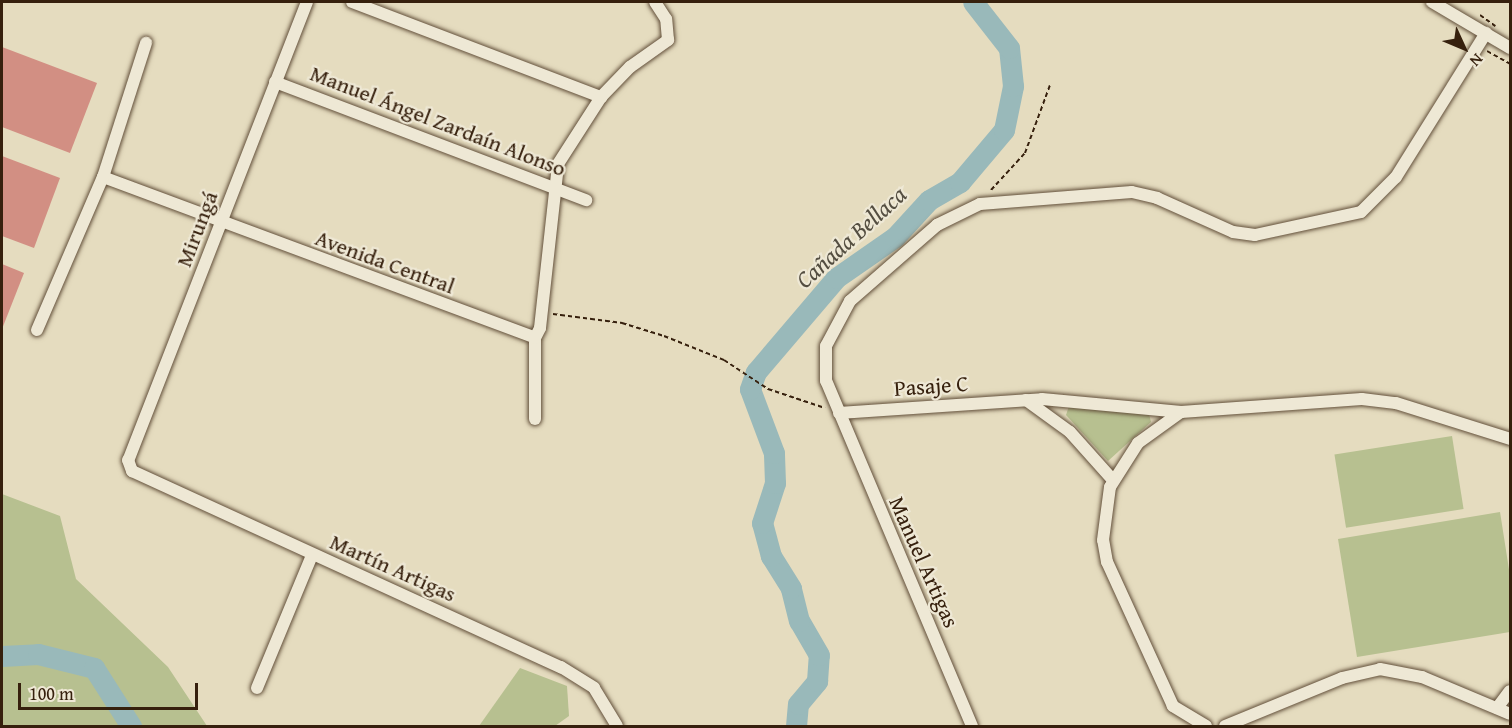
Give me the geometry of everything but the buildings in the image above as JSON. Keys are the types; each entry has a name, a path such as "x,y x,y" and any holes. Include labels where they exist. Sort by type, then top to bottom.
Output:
{"street":[{"name":"Mirungá","path":"132,471 128,460 307,2"},
{"path":"352,2 601,98"},
{"path":"535,419 535,338 542,314 558,164 601,98 630,67 668,40 666,19 655,2"},
{"path":"1432,2 1510,48"},
{"path":"980,204 1132,192 1156,198 1233,232 1255,235 1344,218 1383,194 1486,33"},
{"path":"38,330 103,177 146,43"},
{"name":"Manuel Ángel Zardaín Alonso","path":"275,82 586,200"},
{"name":"Avenida Central","path":"103,177 221,224 535,338"},
{"name":"Manuel Artigas","path":"972,726 838,413 823,362 830,332 850,301 937,225 980,204"},
{"name":"Pasaje C","path":"838,413 1026,400 1068,399 1181,412 1381,400 1510,439"},
{"path":"1026,400 1070,432 1112,479"},
{"path":"1181,412 1138,443 1112,479 1104,521 1107,562 1173,706 1206,726"},
{"name":"Martín Artigas","path":"132,471 561,667 594,688 617,726"},
{"path":"258,688 312,555"},
{"path":"1224,726 1342,678 1380,669 1405,671 1510,714"},
{"path":"1497,708 1510,691"}],"path":[{"path":"980,204 1025,153 1050,85"},
{"path":"542,314 622,322 724,360 768,389 838,413"}],"green space":[{"path":"1069,406 1149,414 1151,422 1108,461 1066,415"},
{"path":"1452,436 1464,509 1346,528 1334,455"},
{"path":"2,494 60,516 76,579 168,667 207,726 2,726"},
{"path":"1500,512 1510,576 1510,632 1357,657 1338,539"},
{"path":"520,668 567,686 569,716 555,726 479,726"}],"waterway":[{"name":"Cañada Bellaca","path":"796,726 798,704 817,681 819,655 799,621 791,588 771,556 762,523 775,483 774,453 750,389 756,372 836,278 895,237 929,200 960,182 1004,130 1013,86 1009,48 973,2"},
{"path":"2,656 38,654 94,668 131,726"}]}
